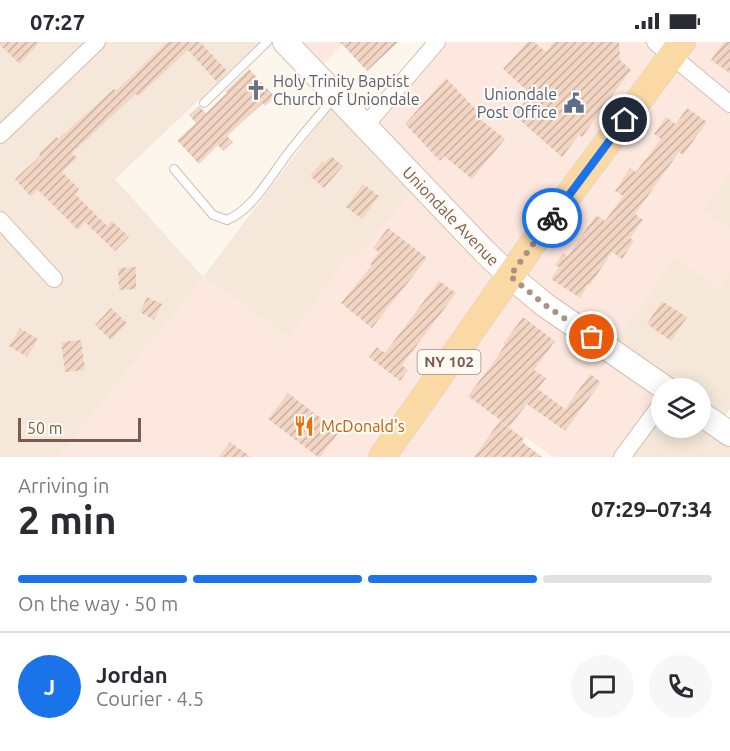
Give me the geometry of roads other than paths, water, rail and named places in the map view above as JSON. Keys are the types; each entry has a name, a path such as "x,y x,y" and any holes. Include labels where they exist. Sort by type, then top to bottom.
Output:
{"main road":[{"name":"Uniondale Avenue","path":"285,42 510,276 545,305 651,378"},
{"name":"NY 102","path":"382,457 670,47"},
{"path":"711,421 730,434"}],"street":[{"path":"0,135 95,42"},
{"path":"365,126 437,42"},
{"path":"670,47 730,104"},
{"path":"0,220 54,279"},
{"path":"622,457 651,418"}],"lane":[{"path":"204,103 267,42"},
{"path":"174,169 213,215 227,220 232,218 252,201 336,96"}],"place":[{"name":"Holy Trinity Baptist Church of Uniondale","path":"256,90"},
{"name":"Uniondale Post Office","path":"574,103"},
{"name":"McDonald's","path":"304,426"}]}
